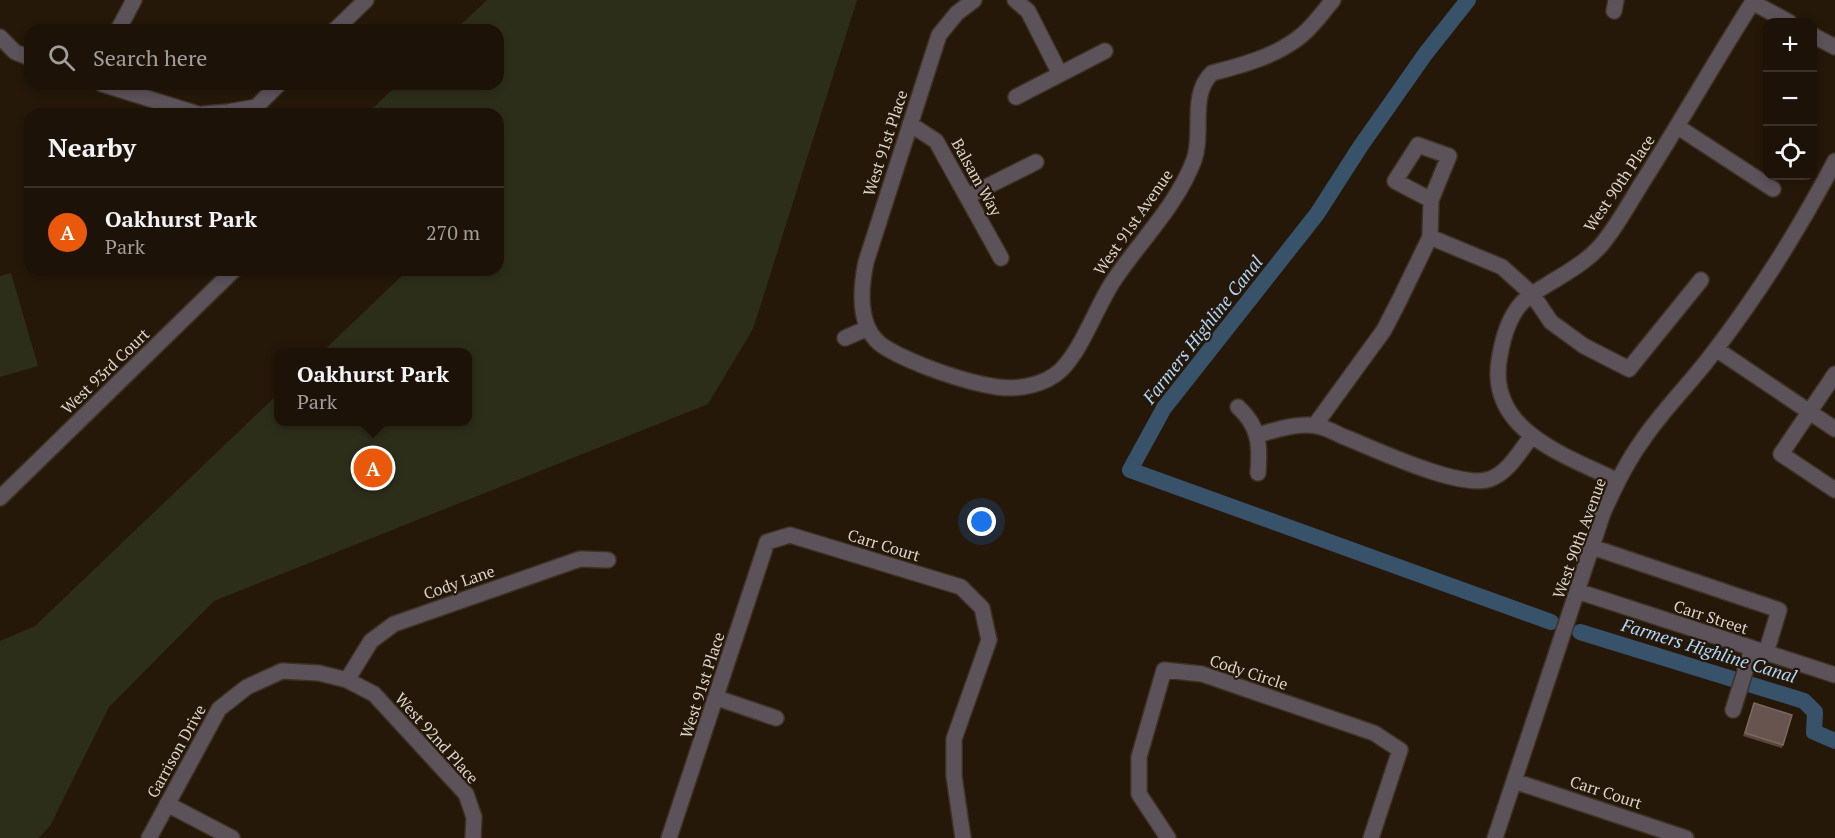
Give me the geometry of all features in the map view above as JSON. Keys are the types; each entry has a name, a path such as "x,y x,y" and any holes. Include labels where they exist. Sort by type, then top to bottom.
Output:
{"street":[{"path":"121,24 134,0"},
{"path":"341,24 366,0"},
{"name":"West 91st Place","path":"868,328 863,313 862,281 910,124 939,35 957,13 974,0"},
{"path":"1015,0 1028,10 1060,74"},
{"name":"West 91st Avenue","path":"868,328 879,344 903,358 958,376 998,387 1033,385 1048,380 1062,369 1114,280 1176,197 1185,181 1199,140 1199,95 1206,78 1212,73 1255,60 1286,47 1302,35 1333,0"},
{"path":"1753,1 1782,18"},
{"name":"West 90th Place","path":"1618,481 1531,437 1504,404 1498,388 1498,365 1502,344 1511,319 1520,305 1532,294 1578,266 1605,241 1678,127 1753,1"},
{"path":"0,37 15,52 24,55"},
{"path":"1817,38 1835,47"},
{"path":"1016,97 1104,51"},
{"path":"121,90 179,108"},
{"path":"250,108 256,107 273,90"},
{"name":"Balsam Way","path":"910,124 936,141 1001,258"},
{"path":"1678,127 1773,189"},
{"name":"West 90th Avenue","path":"1495,838 1592,547 1618,481 1642,441 1716,350 1783,252 1835,161"},
{"path":"968,196 1036,162"},
{"path":"1315,425 1384,330 1430,237 1431,200"},
{"path":"1430,237 1502,267 1532,294 1551,322 1584,346 1629,369 1701,280"},
{"name":"West 93rd Court","path":"0,498 228,276"},
{"path":"845,338 868,328"},
{"path":"1716,350 1835,429"},
{"path":"1835,374 1781,454 1835,490"},
{"path":"1238,407 1248,416 1257,435 1258,473"},
{"path":"1257,435 1283,428 1315,425 1435,473 1471,481 1490,480 1504,470 1531,437"},
{"name":"Carr Court","path":"767,542 790,535 961,587 982,608 989,640 954,739 954,777 963,838"},
{"name":"West 91st Place","path":"669,838 767,542"},
{"path":"1592,547 1779,610 1743,678 1733,710"},
{"name":"Cody Lane","path":"348,680 371,641 394,624 580,559 608,560"},
{"name":"Carr Street","path":"1577,591 1835,675"},
{"name":"Cody Circle","path":"1168,838 1139,794 1139,757 1164,670 1213,678 1374,733 1400,750 1371,838"},
{"name":"Garrison Drive","path":"148,838 219,709 247,687 282,671 319,673 348,680"},
{"name":"West 92nd Place","path":"348,680 374,694 466,794 474,817 473,838"},
{"path":"717,698 776,718"},
{"name":"Carr Court","path":"1514,781 1686,838"},
{"path":"167,804 232,838"}],"green space":[{"path":"487,0 857,0 753,329 708,404 214,601 109,707 50,826 38,838 0,838 0,641 35,626 274,398 274,426 472,426 472,348 326,348 402,276 504,276 504,108 373,108 392,90 504,90 504,24 461,24"},
{"path":"11,273 38,366 0,377 0,276"}],"building":[{"path":"1754,703 1792,715 1783,745 1745,733"}],"waterway":[{"name":"Farmers Highline Canal","path":"1468,0 1426,53 1360,147 1317,214 1164,408 1130,470 1551,622"},
{"name":"Farmers Highline Canal","path":"1580,632 1804,701 1815,712 1814,732 1835,741"}],"place":[{"name":"Oakhurst Park","path":"373,468"}]}
